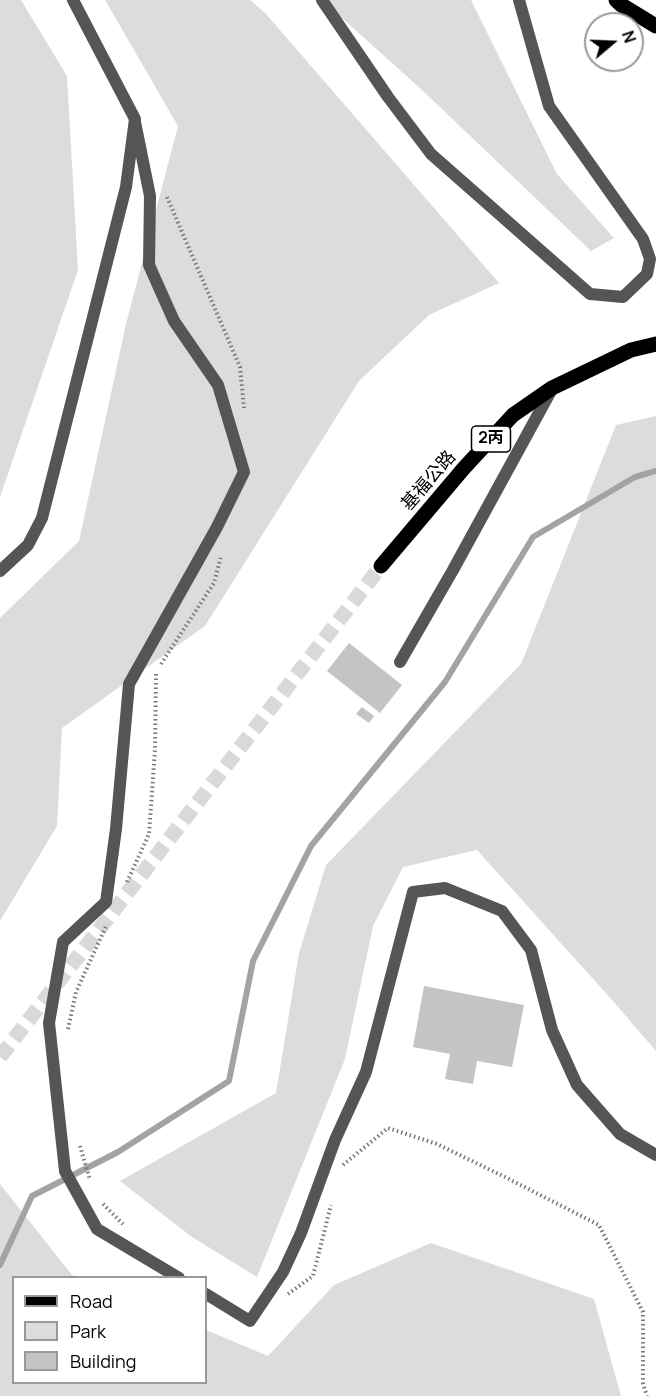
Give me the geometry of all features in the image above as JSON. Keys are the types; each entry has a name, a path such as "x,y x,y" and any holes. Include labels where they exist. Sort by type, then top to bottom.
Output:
{"main road":[{"path":"616,0 656,26"},
{"name":"基福公路","path":"381,566 464,468 513,415 552,388 631,350 656,344"}],"street":[{"path":"73,0 135,119 150,196 149,265 174,321 218,385 244,472 217,527 129,684 116,829 106,902 63,942 49,1023 65,1171 97,1228 176,1276"},
{"path":"322,0 388,97 431,154 591,294 623,297 647,274 650,259 643,239 549,106 519,0"},
{"path":"0,571 28,545 42,518 126,187 135,119"},
{"path":"400,662 552,388"},
{"path":"207,1295 250,1321 283,1272 301,1233 335,1140 366,1072 413,891 446,888 502,911 531,950 552,1030 577,1085 620,1134 656,1155"}],"path":[{"path":"165,194 240,367 244,411"},
{"path":"124,888 149,834 155,750 154,675 214,583 223,550"},
{"path":"66,1036 75,992 109,919"},
{"path":"340,1168 388,1128 437,1144 598,1225 643,1311 643,1384 647,1396"},
{"path":"78,1137 90,1183"},
{"path":"288,1295 313,1276 332,1200"},
{"path":"102,1202 126,1227"}],"green space":[{"path":"0,0 21,0 67,76 78,270 0,497"},
{"path":"105,0 250,0 266,14 499,283 429,315 359,381 205,626 62,728 57,826 0,921 0,618 79,541 126,324 178,126"},
{"path":"322,0 471,0 557,174 614,238 591,251 422,90"},
{"path":"656,416 656,1051 477,850 403,867 373,926 345,1059 257,1277 192,1237 120,1181 276,1093 299,953 326,865 521,664 616,425"},
{"path":"0,1184 75,1276 12,1276 12,1384 207,1384 207,1330 268,1356 334,1285 431,1243 594,1299 621,1396 0,1396"}],"building":[{"path":"349,643 402,685 380,713 327,671"},
{"path":"362,707 374,716 369,723 356,714"},
{"path":"424,986 524,1005 512,1067 477,1061 473,1084 445,1079 450,1054 413,1047"}],"waterway":[{"path":"0,1265 32,1196 118,1152 229,1081 253,961 311,846 445,682 533,537 635,477 656,471"}],"tunnel":[{"path":"0,1057 381,566"}]}
